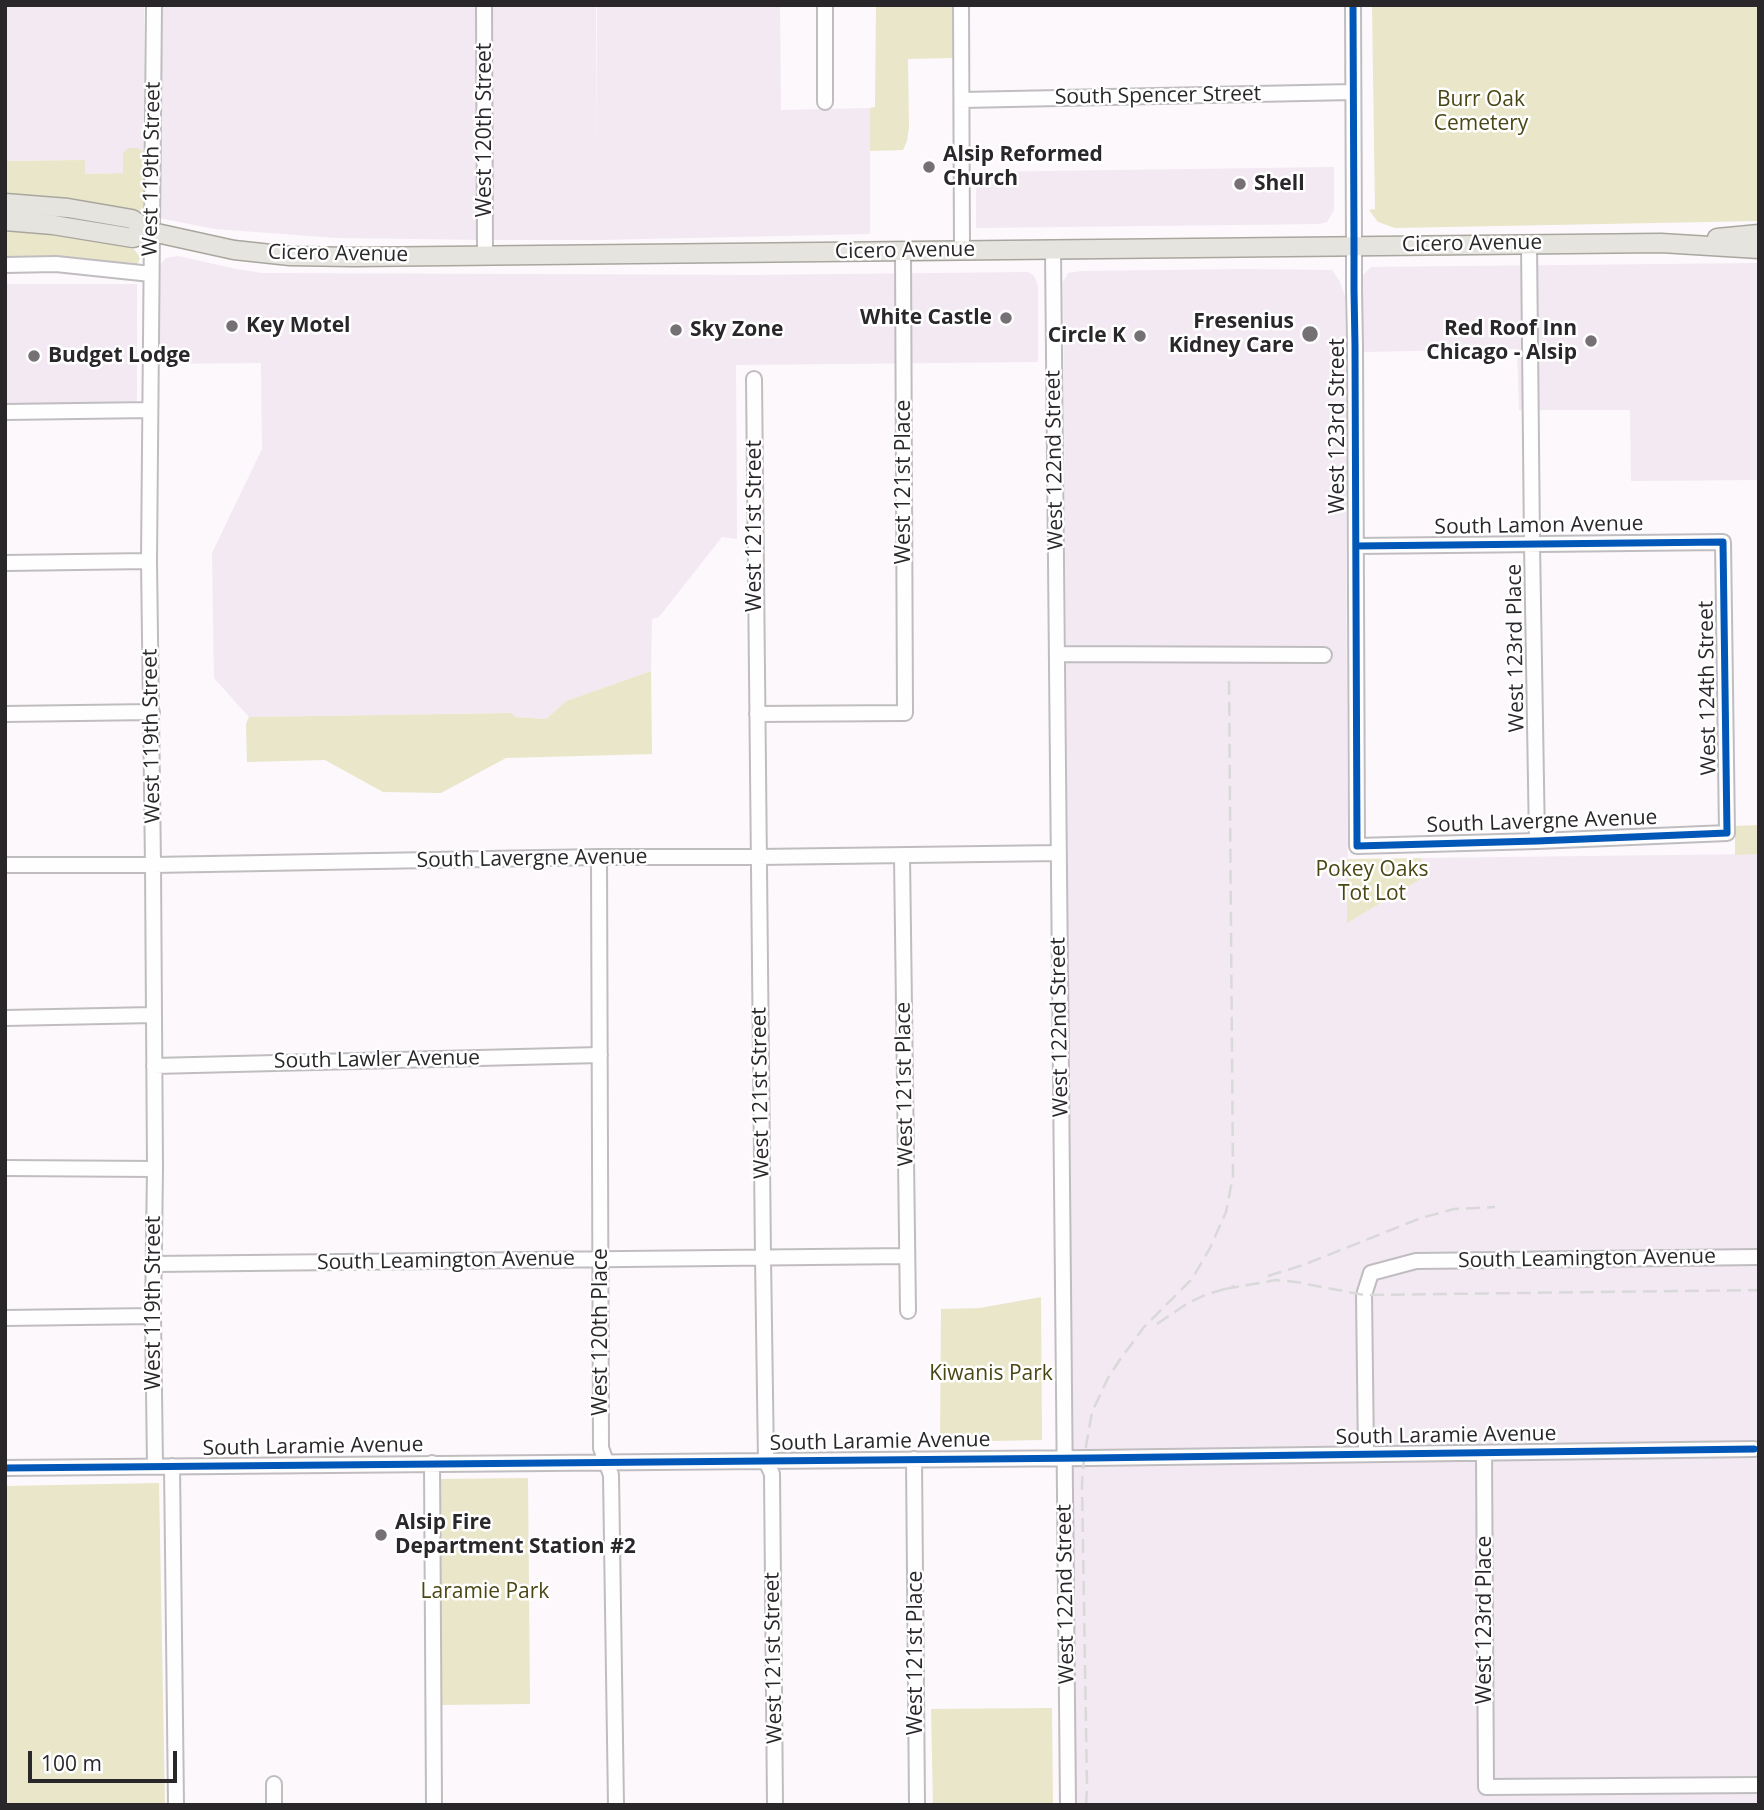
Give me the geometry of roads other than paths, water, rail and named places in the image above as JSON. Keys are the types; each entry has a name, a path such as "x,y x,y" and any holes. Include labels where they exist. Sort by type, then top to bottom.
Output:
{"main road":[{"name":"Cicero Avenue","path":"5,203 68,208 132,219 152,232 236,250 290,256 1661,243 1759,249"},
{"name":"Cicero Avenue","path":"5,220 133,238 152,232"},
{"name":"Cicero Avenue","path":"1661,243 1759,234"}],"street":[{"name":"West 119th Street","path":"155,5 149,561 155,1466"},
{"name":"West 120th Street","path":"484,5 485,255"},
{"path":"825,5 825,102"},
{"path":"961,5 962,251"},
{"name":"West 123rd Street","path":"1353,5 1357,846"},
{"name":"South Spencer Street","path":"962,100 1353,92"},
{"name":"West 123rd Place","path":"1529,244 1537,841"},
{"name":"West 122nd Street","path":"1053,250 1068,1805"},
{"name":"West 121st Place","path":"757,714 905,713 903,251"},
{"path":"5,265 56,264 151,274"},
{"name":"West 121st Street","path":"754,379 762,1258 766,1461 772,1475 775,1805"},
{"path":"5,412 150,410"},
{"name":"South Lamon Avenue","path":"1356,546 1723,542"},
{"name":"West 124th Street","path":"1723,542 1727,833"},
{"path":"5,563 149,561"},
{"path":"1056,654 1324,655"},
{"path":"5,714 152,712"},
{"name":"South Lavergne Avenue","path":"1357,846 1727,833"},
{"name":"South Lavergne Avenue","path":"5,865 1059,853"},
{"name":"West 121st Place","path":"902,856 908,1311"},
{"name":"West 120th Place","path":"599,857 601,1448 611,1475 616,1805"},
{"path":"5,1018 154,1015"},
{"name":"South Lawler Avenue","path":"154,1066 600,1055"},
{"path":"5,1168 155,1169"},
{"name":"South Leamington Avenue","path":"154,1264 907,1256"},
{"name":"South Leamington Avenue","path":"1366,1454 1364,1295 1371,1273 1416,1261 1759,1257"},
{"path":"5,1318 153,1316"},
{"name":"South Laramie Avenue","path":"5,1468 1754,1449"},
{"name":"West 123rd Place","path":"1484,1453 1486,1787 1758,1785"},
{"name":"West 121st Place","path":"914,1460 917,1805"},
{"path":"432,1463 434,1805"},
{"path":"172,1466 176,1805"},
{"path":"274,1784 274,1805"}],"railway":[{"path":"1086,1805 1082,1484 1092,1412 1108,1378 1144,1327 1192,1279 1226,1212 1233,1176 1229,677"},
{"path":"1268,1276 1303,1265 1421,1218 1454,1209 1495,1207"},
{"path":"1225,1289 1276,1280 1364,1295 1759,1290"},
{"path":"1157,1324 1188,1303 1234,1286"}],"place":[{"name":"Alsip Reformed Church","path":"929,167"},
{"name":"Shell","path":"1240,184"},
{"name":"White Castle","path":"1006,318"},
{"name":"Key Motel","path":"232,326"},
{"name":"Sky Zone","path":"676,330"},
{"name":"Fresenius Kidney Care","path":"1310,334"},
{"name":"Circle K","path":"1140,336"},
{"name":"Red Roof Inn Chicago - Alsip","path":"1591,341"},
{"name":"Budget Lodge","path":"34,356"},
{"name":"Alsip Fire Department Station #2","path":"381,1535"}],"park label":[{"name":"Burr Oak Cemetery","path":"1481,112"},
{"name":"Pokey Oaks Tot Lot","path":"1372,882"},
{"name":"Kiwanis Park","path":"991,1374"},
{"name":"Laramie Park","path":"485,1592"}]}
